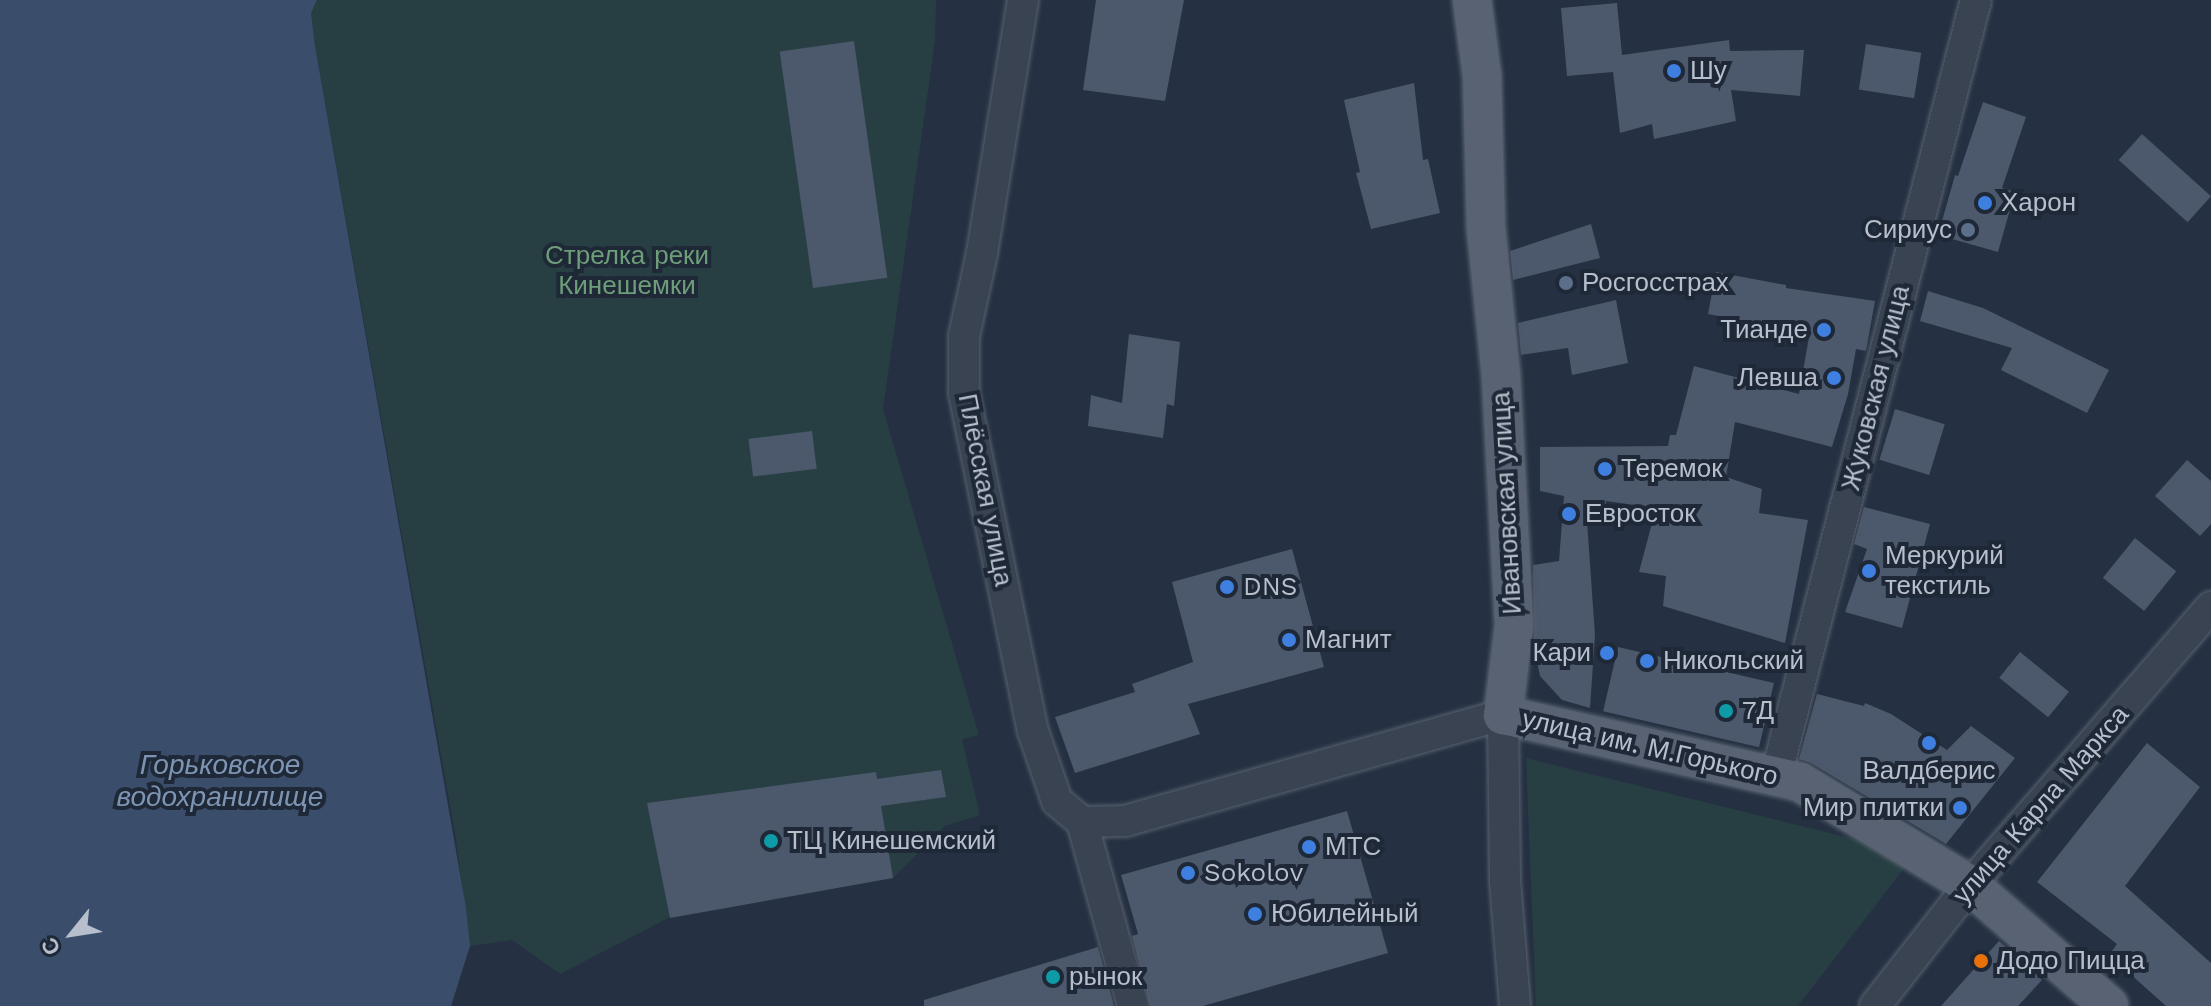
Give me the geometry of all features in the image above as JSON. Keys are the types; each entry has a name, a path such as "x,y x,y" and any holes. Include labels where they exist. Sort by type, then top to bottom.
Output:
{"main road":[{"name":"Ивановская улица","path":"1472,0 1482,76 1486,228 1501,375 1514,626 1503,715"},
{"name":"улица им. М.Горького","path":"1503,715 1800,782 1970,885 2109,1006"}],"street":[{"name":"Плёсская улица","path":"1023,0 982,253 964,336 964,393 1033,731 1057,801 1082,822"},
{"name":"Жуковская улица","path":"1776,776 1976,0"},
{"name":"улица Карла Маркса","path":"1875,1006 1970,885 2211,607"},
{"name":"улица им. М.Горького","path":"1082,822 1125,821 1503,715"},
{"name":"Ивановская улица","path":"1503,715 1505,881 1515,1006"},
{"path":"1082,822 1133,1006"}],"green space":[{"name":"Стрелка реки Кинешемки","path":"317,0 936,0 935,41 883,409 979,735 962,739 980,815 945,826 893,878 670,917 560,974 512,940 470,946 456,839 315,46 311,13"},
{"path":"1526,758 1915,854 1798,1006 1536,1006"}],"water":[{"name":"Горьковское водохранилище","path":"0,0 317,0 311,13 315,46 466,908 470,946 451,1006 0,1006"}],"building":[{"path":"1096,0 1184,0 1165,101 1083,90"},
{"path":"1617,3 1622,55 1729,40 1730,51 1804,50 1800,96 1731,90 1736,121 1654,139 1652,124 1620,133 1613,72 1567,76 1561,8"},
{"path":"854,41 887,278 813,288 780,51"},
{"path":"1866,44 1921,53 1914,98 1859,89"},
{"path":"1414,83 1423,160 1428,159 1440,213 1371,229 1356,173 1360,172 1344,100"},
{"path":"1983,102 2026,117 2002,188 2015,192 1998,252 1938,235 1955,175 1958,176"},
{"path":"2142,134 2211,196 2188,222 2119,160"},
{"path":"1591,224 1600,258 1513,280 1510,251"},
{"path":"1716,272 1786,285 1786,288 1875,301 1866,351 1856,349 1848,394 1832,447 1735,422 1726,477 1762,489 1759,513 1808,520 1785,643 1663,606 1666,576 1639,572 1656,508 1606,501 1604,522 1587,521 1595,635 1590,708 1562,700 1540,676 1534,646 1533,565 1559,561 1564,496 1540,491 1540,447 1668,446 1670,435 1676,435 1694,366 1799,394 1809,337 1804,333 1708,314"},
{"path":"1928,291 1983,308 2109,370 2087,413 2001,370 2012,348 1920,321"},
{"path":"1616,300 1628,363 1572,375 1568,348 1521,355 1518,323"},
{"path":"1129,334 1180,342 1174,406 1167,404 1163,438 1088,426 1091,395 1122,403"},
{"path":"1895,409 1945,424 1929,475 1880,460"},
{"path":"812,431 817,469 753,477 748,439"},
{"path":"2187,460 2211,481 2211,524 2200,536 2155,496"},
{"path":"1864,507 1930,524 1902,628 1845,612 1867,549 1854,544"},
{"path":"2135,538 2176,571 2144,611 2103,578"},
{"path":"1292,549 1324,667 1188,704 1200,734 1075,773 1055,717 1135,692 1132,684 1193,662 1172,582"},
{"path":"1618,647 1774,683 1759,747 1603,711"},
{"path":"2020,652 2069,692 2048,717 1999,678"},
{"path":"1817,694 1864,706 1865,703 1891,714 1947,750 1971,726 2015,758 1946,844 1811,763 1799,759"},
{"path":"2147,743 2200,787 2125,886 2211,963 2211,1006 2166,1006 2109,955 2117,944 2037,882"},
{"name":"ТЦ Кинешемский","path":"941,770 946,797 881,806 893,878 670,918 647,803 876,772 877,779"},
{"name":"Юбилейный","path":"1347,811 1388,953 1203,1006 1150,1006 1132,936 1138,934 1121,875"},
{"path":"1999,941 2042,980 2018,1006 1941,1006"},
{"name":"рынок","path":"1098,947 1114,1006 924,1006 924,1000"}],"place":[{"name":"Шу","path":"1674,71"},
{"name":"Харон","path":"1985,203"},
{"name":"Сириус","path":"1968,230"},
{"name":"Росгосстрах","path":"1566,283"},
{"name":"Тианде","path":"1824,330"},
{"name":"Левша","path":"1834,378"},
{"name":"Теремок","path":"1605,469"},
{"name":"Евросток","path":"1569,514"},
{"name":"Меркурий текстиль","path":"1869,571"},
{"name":"DNS","path":"1227,587"},
{"name":"Магнит","path":"1289,640"},
{"name":"Кари","path":"1607,653"},
{"name":"Никольский","path":"1647,661"},
{"name":"7Д","path":"1726,711"},
{"name":"Валдберис","path":"1929,743"},
{"name":"Мир плитки","path":"1960,808"},
{"name":"ТЦ Кинешемский","path":"771,841"},
{"name":"МТС","path":"1309,847"},
{"name":"Sokolov","path":"1188,873"},
{"name":"Юбилейный","path":"1255,914"},
{"name":"Додо Пицца","path":"1981,961"},
{"name":"рынок","path":"1053,977"}]}
